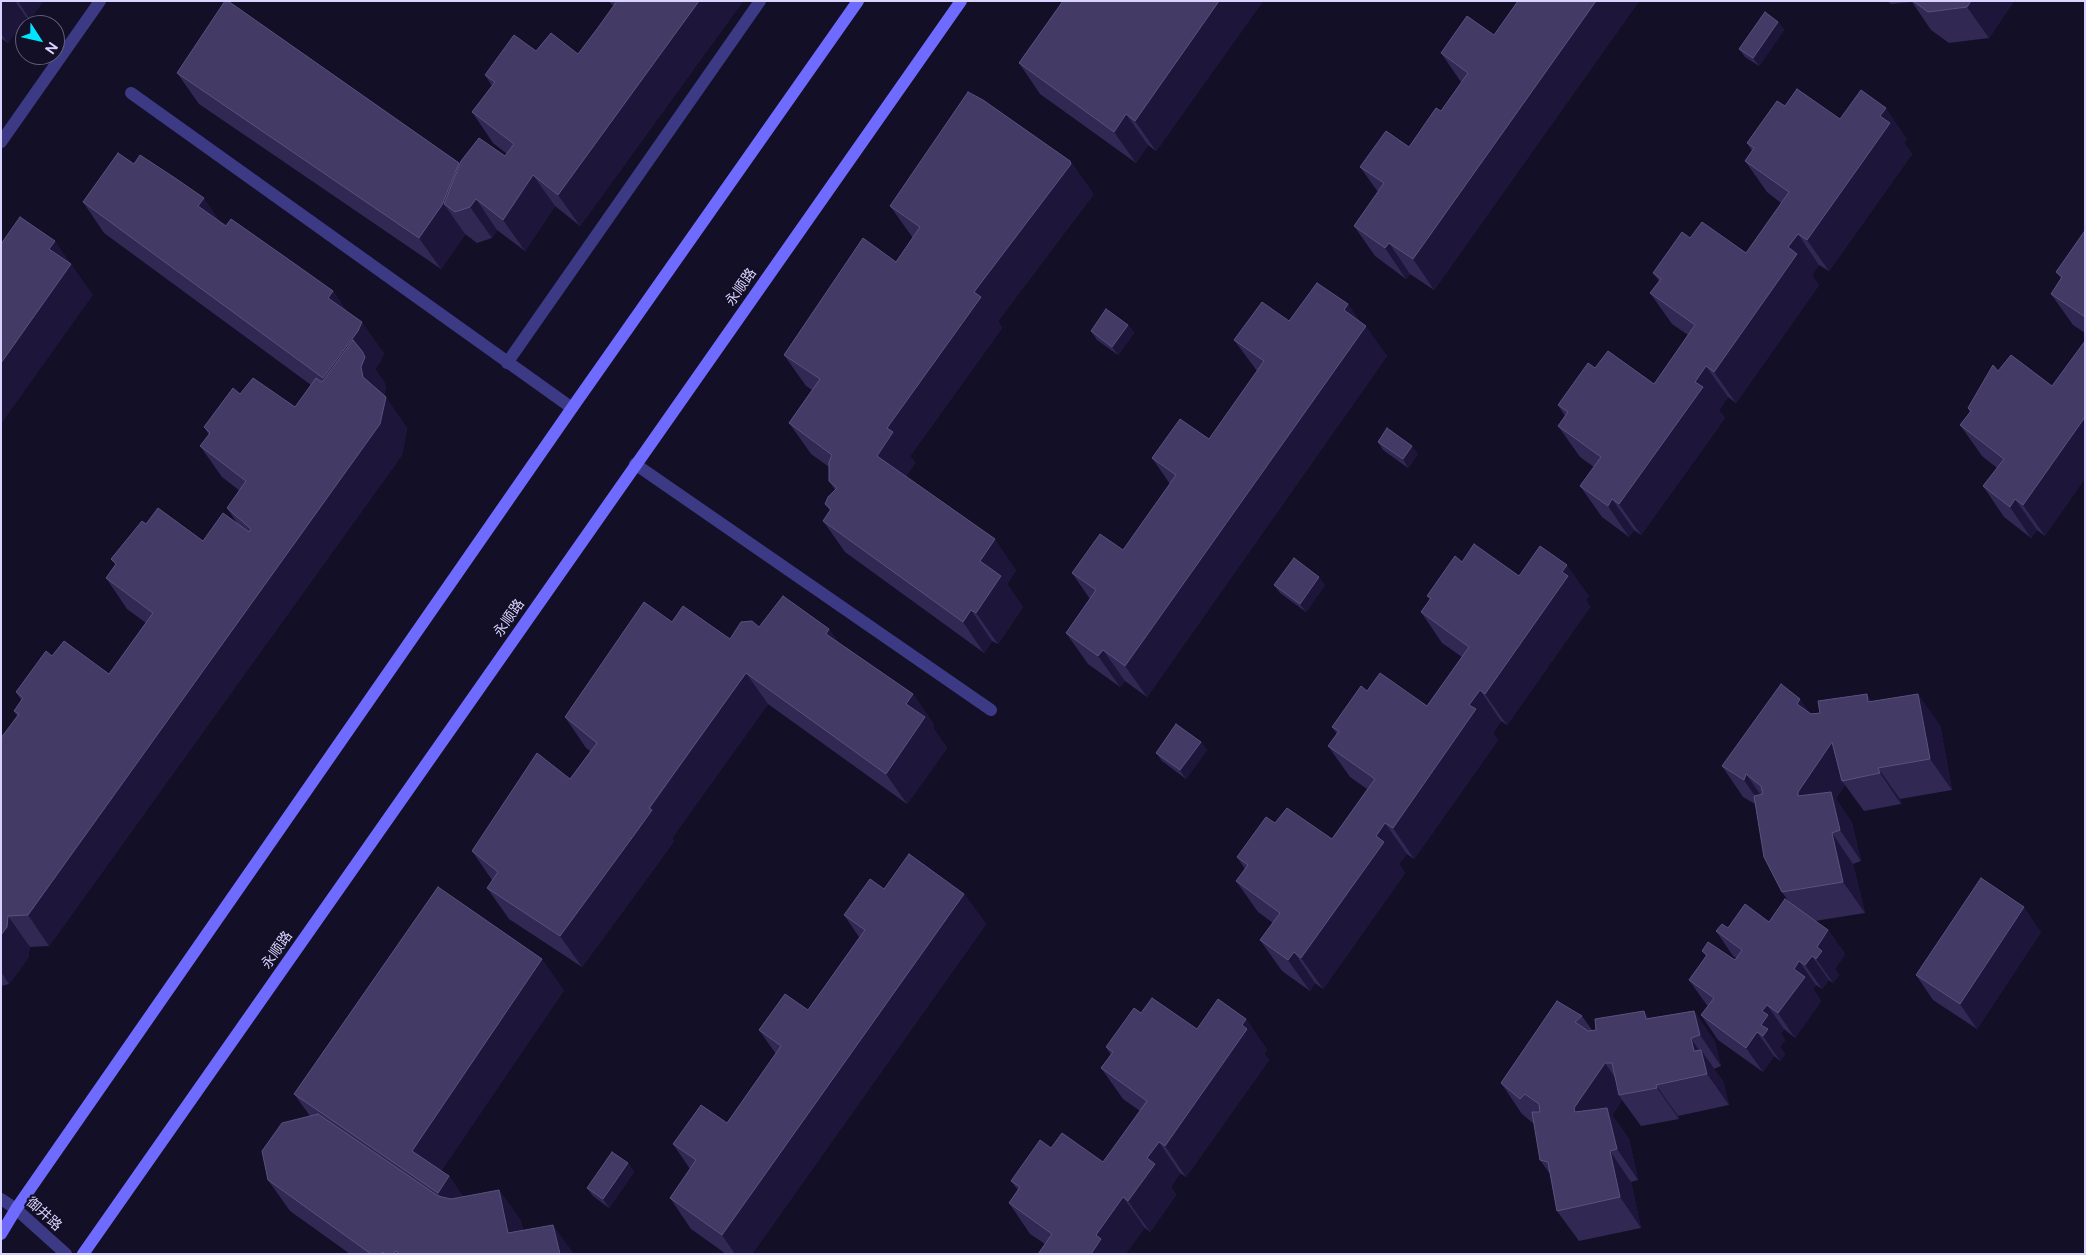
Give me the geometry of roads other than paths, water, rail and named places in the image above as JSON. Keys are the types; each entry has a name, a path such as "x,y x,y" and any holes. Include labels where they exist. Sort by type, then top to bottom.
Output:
{"main road":[{"path":"1,1234 16,1209 572,408 858,1"},
{"name":"永顺路","path":"83,1254 960,1"}],"street":[{"path":"1,142 100,1"},
{"path":"507,363 760,1"},
{"path":"131,93 572,408"},
{"path":"635,464 990,710"},
{"name":"御井路","path":"1,1199 16,1209 66,1254"}]}
